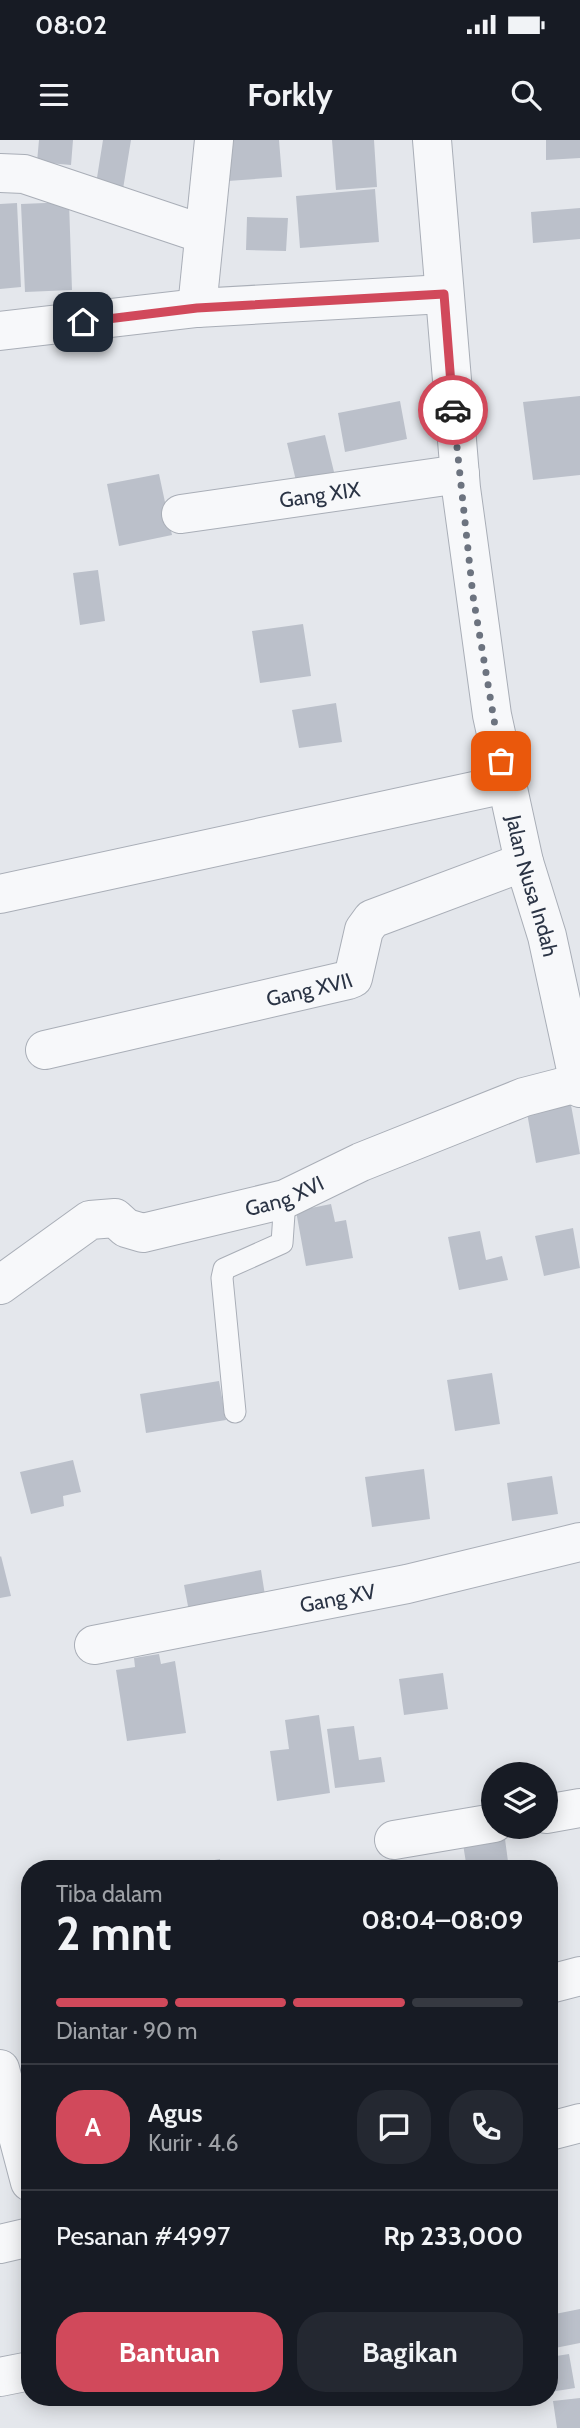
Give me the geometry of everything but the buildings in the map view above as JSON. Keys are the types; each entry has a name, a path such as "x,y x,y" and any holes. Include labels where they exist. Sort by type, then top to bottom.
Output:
{"street":[{"path":"197,308 214,140"},
{"name":"Jalan Nusa Indah","path":"432,140 460,474 475,609 506,784 524,862 547,936 577,1074"},
{"path":"0,173 24,174 203,234"},
{"path":"0,331 197,308 444,294"},
{"name":"Gang XIX","path":"181,514 460,474"},
{"path":"0,894 506,784"},
{"name":"Gang XVII","path":"45,1050 348,980 352,978 365,930 372,919 524,862"},
{"name":"Gang XVI","path":"0,1285 81,1225 102,1217 143,1233 285,1199 360,1162 577,1074"},
{"name":"Gang XV","path":"94,1645 407,1584 580,1542"},
{"path":"558,1812 580,1808"},
{"path":"394,1840 481,1825"},
{"path":"558,1982 580,1976"},
{"path":"0,2069 21,2148"},
{"path":"558,2129 580,2123"},
{"path":"0,2244 21,2239"},
{"path":"0,2377 21,2373"}],"lane":[{"path":"235,1412 223,1269 282,1243 285,1199"}],"way so far":[{"path":"453,410 473,596 501,761"}],"route":[{"path":"83,322 197,308 444,294 453,410"}]}
